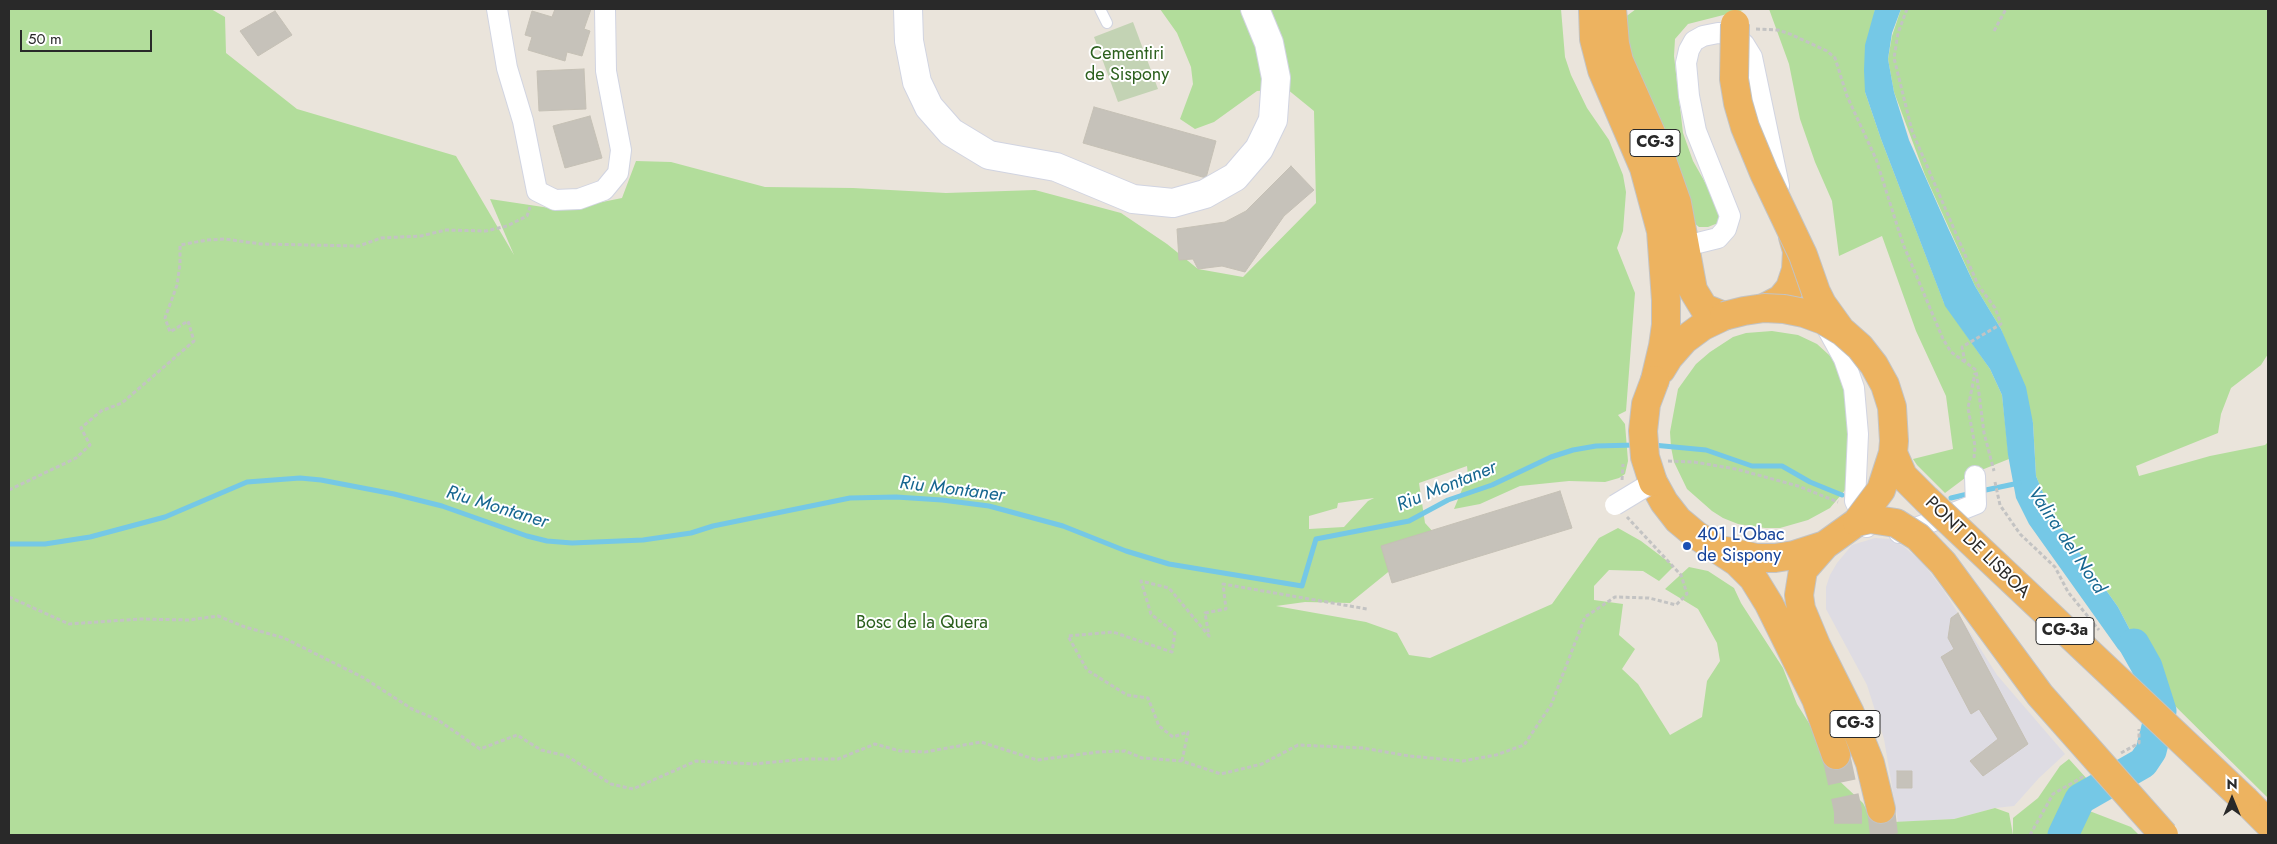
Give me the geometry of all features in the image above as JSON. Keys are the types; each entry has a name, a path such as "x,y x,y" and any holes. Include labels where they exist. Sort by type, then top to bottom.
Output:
{"highway":[{"name":"CG-3","path":"1592,9 1598,53 1613,99 1644,168 1655,203 1661,231 1678,279 1704,308 1724,316"},
{"name":"CG-3","path":"1611,9 1619,61 1670,182 1686,246 1666,325 1655,380 1646,404 1643,430 1645,457 1656,471 1664,502 1678,520 1746,570 1769,604 1816,699 1836,755"},
{"path":"1744,27 1734,79 1738,103 1760,165 1792,233 1822,304 1843,332"},
{"path":"1764,308 1781,299 1790,288 1796,270 1797,252 1792,233"},
{"name":"CG-3","path":"1655,380 1669,357 1684,340 1703,326 1724,316 1744,310 1764,308 1804,313 1823,320 1843,332 1867,356 1885,385 1894,419 1893,453 1881,490 1856,512 1803,570 1799,595 1801,609 1811,636 1850,713 1870,763 1881,809"},
{"name":"PONT DE LISBOA","path":"1893,453 1903,476 1919,492 2268,822"},
{"name":"PONT DE LISBOA","path":"1856,512 1870,519 1896,523 1918,537 1938,558 2040,695 2164,835"},
{"name":"CG-3","path":"1715,547 1737,555 1775,558 1813,550 1826,545"}],"main road":[{"path":"908,9 908,41 917,82 929,107 950,132 990,155 1056,167 1134,199 1174,203 1205,194 1235,177 1259,149 1273,120 1276,78 1268,44 1255,9"}],"street":[{"path":"497,9 506,68 524,121 537,190 556,200 579,199 604,190 618,174 621,150 606,70 604,9"},
{"path":"1686,246 1718,238 1729,223 1729,209 1696,132 1689,96 1686,64 1689,50 1694,41 1703,36 1718,33 1729,34 1744,44 1752,57 1783,202 1802,265 1825,328 1844,359 1854,388 1858,434 1856,512 1865,526 1878,533 1896,534 1976,504 1975,476"},
{"path":"1619,507 1656,471"}],"lane":[{"path":"1100,9 1107,23"},
{"path":"1598,53 1611,9"}],"path":[{"path":"1907,9 1898,33 1894,58 1912,132 1978,285 1995,308 2001,324 1962,347 1965,362"},
{"path":"1994,30 2006,9"},
{"path":"1744,27 1778,30 1790,34 1827,51 1835,58 1847,96 1876,159 1903,244 1943,339 1951,352 1976,370 1984,433 1994,468 2000,505"},
{"path":"9,490 76,458 90,445 81,428 101,411 122,403 194,340 188,322 170,332 165,318 177,285 180,245 225,239 261,244 359,246 381,238 422,236 446,230 486,232 506,226 527,216 537,190"},
{"path":"1975,476 1975,446 1968,408 1976,370"},
{"path":"1622,480 1624,459"},
{"path":"1656,471 1694,462 1736,469 1798,486 1846,505 1856,512"},
{"path":"9,597 69,624 140,619 189,620 218,616 245,627 284,638 311,651 364,678 412,709 438,720 480,749 517,735 541,750 567,756 611,784 633,789 696,762 754,764 806,759 838,759 876,744 900,751 925,752 981,742 1037,760 1098,752 1125,751 1142,758 1182,761 1221,774 1262,764 1298,745 1363,748 1409,756 1435,757 1464,762 1496,755 1524,745 1551,705 1586,617 1615,597 1649,598 1676,605 1687,594 1680,575 1646,536 1630,522 1619,507"},
{"path":"1182,761 1188,732 1173,737 1159,726 1148,698 1127,695 1087,670 1068,636 1113,632 1172,652 1175,633 1151,614 1141,581 1169,588 1209,636 1205,613 1226,609 1223,584 1367,609"}],"shaded area":[{"path":"1875,538 1889,539 1903,546 1922,562 1944,591 1997,675 2065,754 2039,778 2014,806 1995,808 1954,819 1898,822 1884,739 1867,685 1826,609 1826,587 1837,563 1852,545"}],"green space":[{"name":"Bosc de la Quera","path":"9,9 211,9 225,17 226,53 297,109 456,156 514,255 490,199 563,210 622,198 636,161 671,162 765,187 853,188 946,193 1035,190 1121,213 1167,244 1198,269 1243,277 1316,203 1314,111 1287,89 1257,91 1214,122 1195,129 1180,119 1193,84 1191,67 1177,33 1160,9 1561,9 1565,57 1571,75 1587,108 1609,140 1623,175 1626,192 1623,231 1617,248 1635,293 1626,411 1618,415 1625,424 1628,461 1625,474 1605,482 1569,481 1520,486 1480,504 1454,509 1468,475 1467,466 1419,483 1425,523 1435,534 1350,603 1305,602 1276,606 1366,622 1397,633 1409,655 1430,658 1552,604 1599,538 1618,528 1641,541 1674,566 1659,581 1643,571 1609,570 1594,586 1594,600 1623,604 1619,635 1635,649 1622,669 1638,684 1670,735 1702,717 1707,681 1720,661 1717,643 1698,609 1665,589 1689,567 1708,571 1734,588 1741,603 1783,668 1797,704 1817,736 1833,775 1863,803 1873,823 1954,819 1995,808 2009,813 2013,835 9,835","holes":["1374,498 1368,501 1344,527 1309,529 1309,516 1337,508 1338,503"]},
{"path":"1636,9 1747,9 1688,24 1675,39 1674,56 1683,133 1693,161 1715,200 1719,212 1718,223 1708,227 1699,227 1694,223 1625,46 1624,18"},
{"path":"1769,9 1875,9 1865,92 1944,303 1990,369 2002,395 2009,459 1969,475 1945,493 1913,459 1953,449 1946,396 1916,331 1882,236 1839,256 1832,201 1815,162 1800,119 1789,64"},
{"path":"1901,9 2268,9 2268,354 2261,365 2231,388 2221,414 2218,433 2136,466 2139,476 2210,456 2265,445 2268,442 2268,798 2164,695 2118,607 2052,514 2036,476 2033,423 2001,329 1975,286 1925,175 1894,92 1888,59 1892,36"},
{"name":"Cementiri de Sispony","path":"1133,22 1158,89 1118,102 1094,37"},
{"path":"1772,331 1798,335 1817,344 1839,364 1855,386 1846,489 1830,508 1808,520 1780,528 1738,524 1712,511 1687,489 1674,462 1670,432 1678,389 1696,364 1733,337 1746,333"},
{"path":"2069,759 2088,780 2061,813 2054,835 2013,835 2013,818 2038,798 2060,766"},
{"path":"2083,812 2092,812 2131,827 2139,835 2071,835"}],"water":[{"path":"1875,9 1901,9 1892,33 1888,59 1894,92 1909,140 1948,228 1975,286 2001,329 2026,387 2033,423 2036,476 2052,514 2118,607 2164,695 2118,649 2029,524 2016,498 2008,455 2002,395 1990,369 1945,306 1865,92 1865,45"},
{"path":"2088,780 2106,800 2083,812 2071,835 2054,835 2061,814"}],"building":[{"path":"555,9 591,9 584,29 590,31 582,56 567,52 565,61 528,50 532,37 525,35 532,11 552,17"},
{"path":"275,11 292,35 258,56 240,31"},
{"path":"584,69 586,109 539,111 537,71"},
{"path":"1094,107 1216,141 1206,178 1083,143"},
{"path":"590,116 602,158 565,168 553,126"},
{"path":"1291,166 1314,190 1284,216 1245,272 1222,266 1198,269 1193,259 1179,260 1177,229 1225,222 1246,211"},
{"path":"1560,491 1572,528 1392,583 1381,546"},
{"path":"1958,613 2028,744 1983,776 1970,761 1998,739 1979,709 1971,714 1941,657 1954,649 1948,638 1951,618"},
{"path":"1897,771 1912,771 1912,788 1897,788"}],"waterway":[{"name":"Riu Montaner","path":"9,544 45,544 90,537 165,517 247,482 300,478 321,480 394,494 442,506 527,536 547,541 572,543 643,540 691,533 713,526 850,498 896,497 989,506 1063,526 1126,551 1169,564 1302,586 1316,539 1409,521 1448,500 1492,485 1551,457 1573,450 1596,446 1635,445"},
{"name":"Riu Montaner","path":"1653,445 1706,450 1752,466 1782,466 1810,482 1842,495"},
{"name":"Riu Montaner","path":"1981,491 2019,483"},
{"name":"Riu Montaner","path":"1951,498 1972,493"},
{"name":"Valira del Nord","path":"2063,835 2080,799 2143,763 2151,751 2161,711 2147,667 2134,644"}],"tunnel":[{"path":"1836,755 1848,811 1848,835"},
{"path":"1881,809 1884,835"}],"place":[{"name":"401 L'Obac de Sispony","path":"1687,546"}]}
